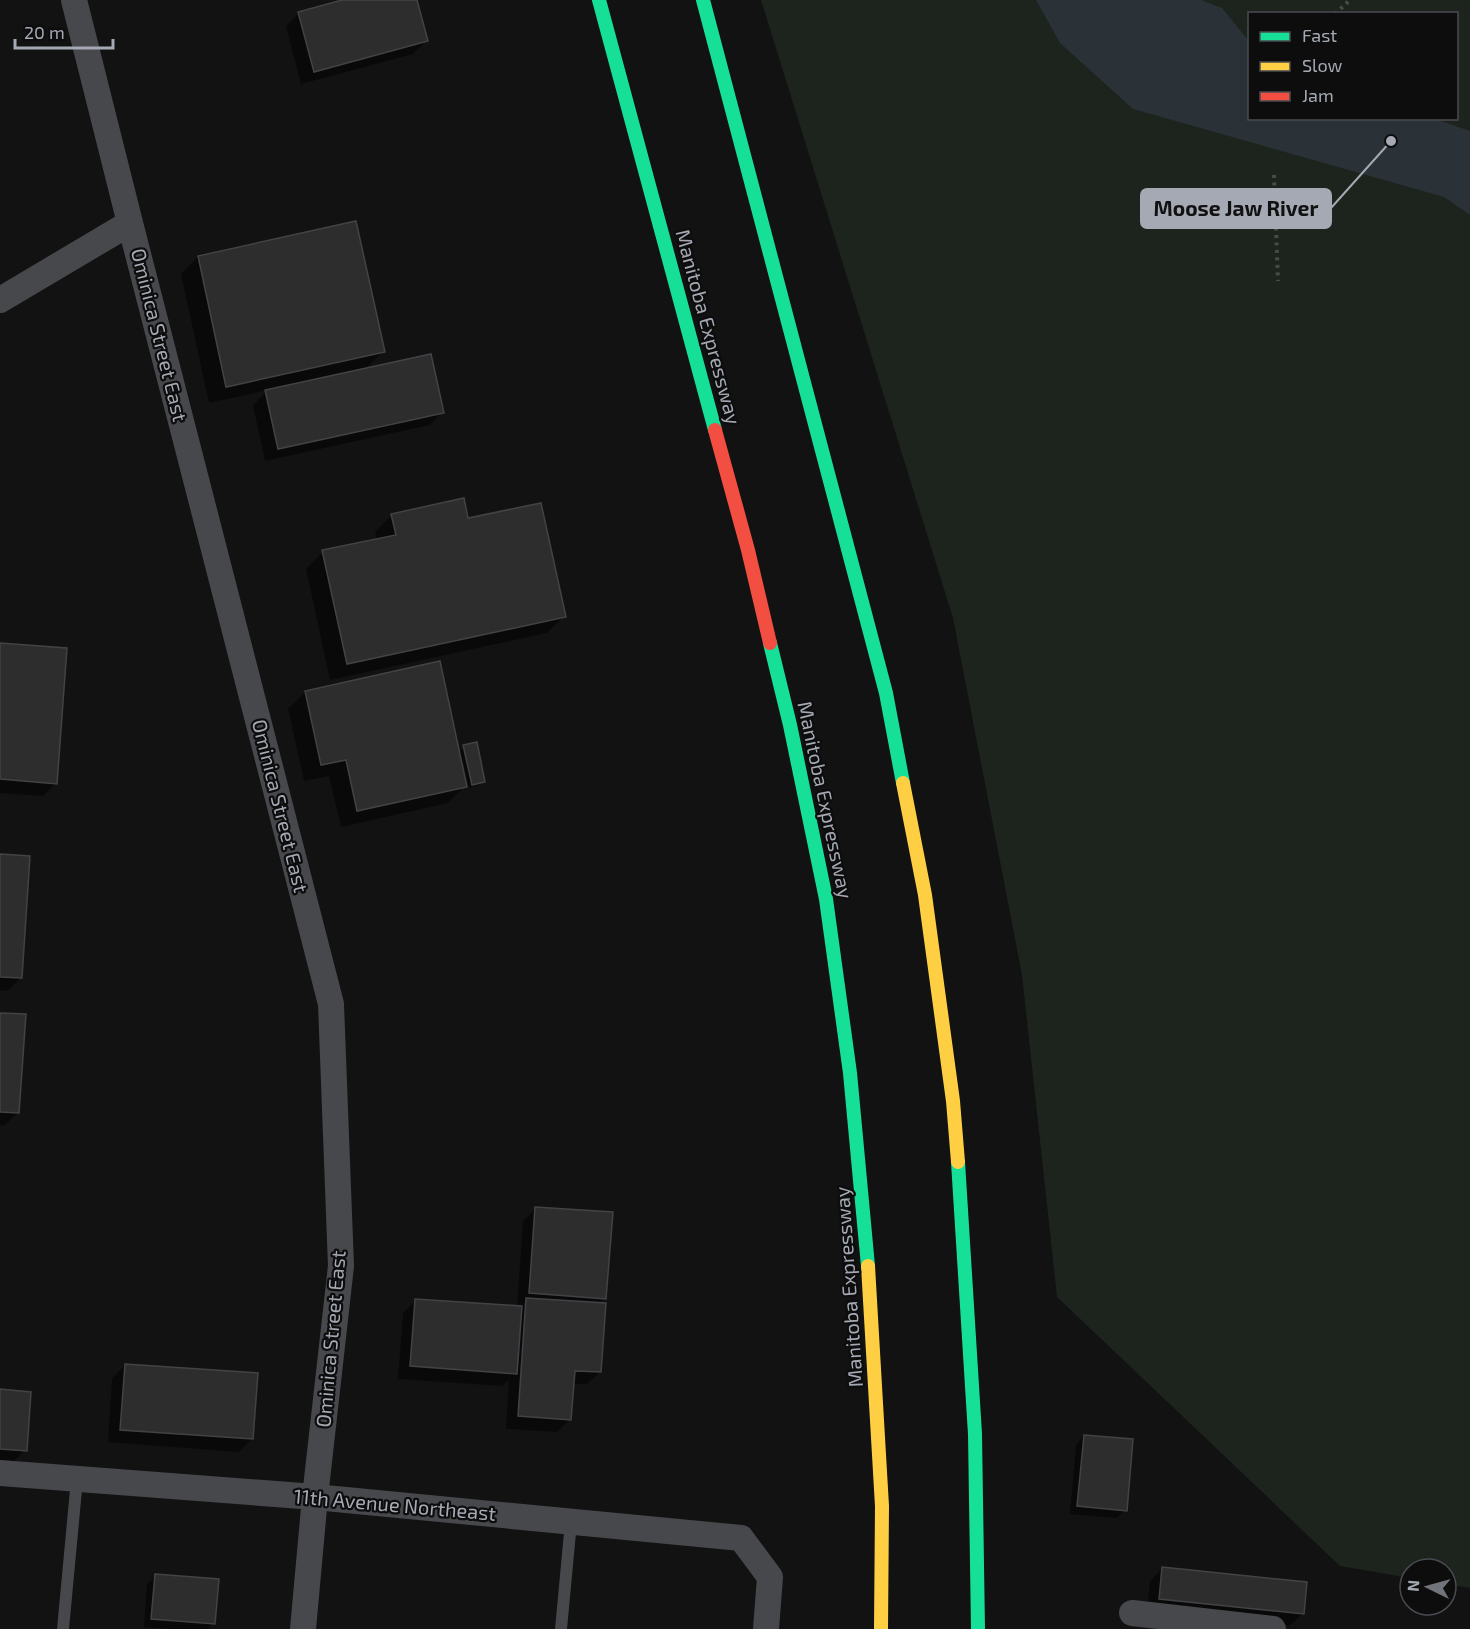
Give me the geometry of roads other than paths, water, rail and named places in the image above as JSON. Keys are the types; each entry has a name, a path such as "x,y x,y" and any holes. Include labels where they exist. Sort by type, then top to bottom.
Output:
{"main road":[{"name":"Manitoba Expressway","path":"599,0 748,550 790,725 826,899 850,1073 868,1258 882,1506 881,1629"},
{"path":"703,0 886,693 925,895 953,1101 964,1249 975,1434 978,1629"}],"street":[{"name":"Ominica Street East","path":"74,0 331,1004 341,1266 315,1497 303,1629"},
{"path":"0,300 130,223"},
{"name":"11th Avenue Northeast","path":"0,1473 315,1497 741,1538 770,1576 766,1629"},
{"path":"1132,1613 1273,1629"}],"lane":[{"path":"63,1629 77,1479"},
{"path":"561,1629 571,1522"}],"place":[{"name":"Moose Jaw River","path":"1391,141"}]}
